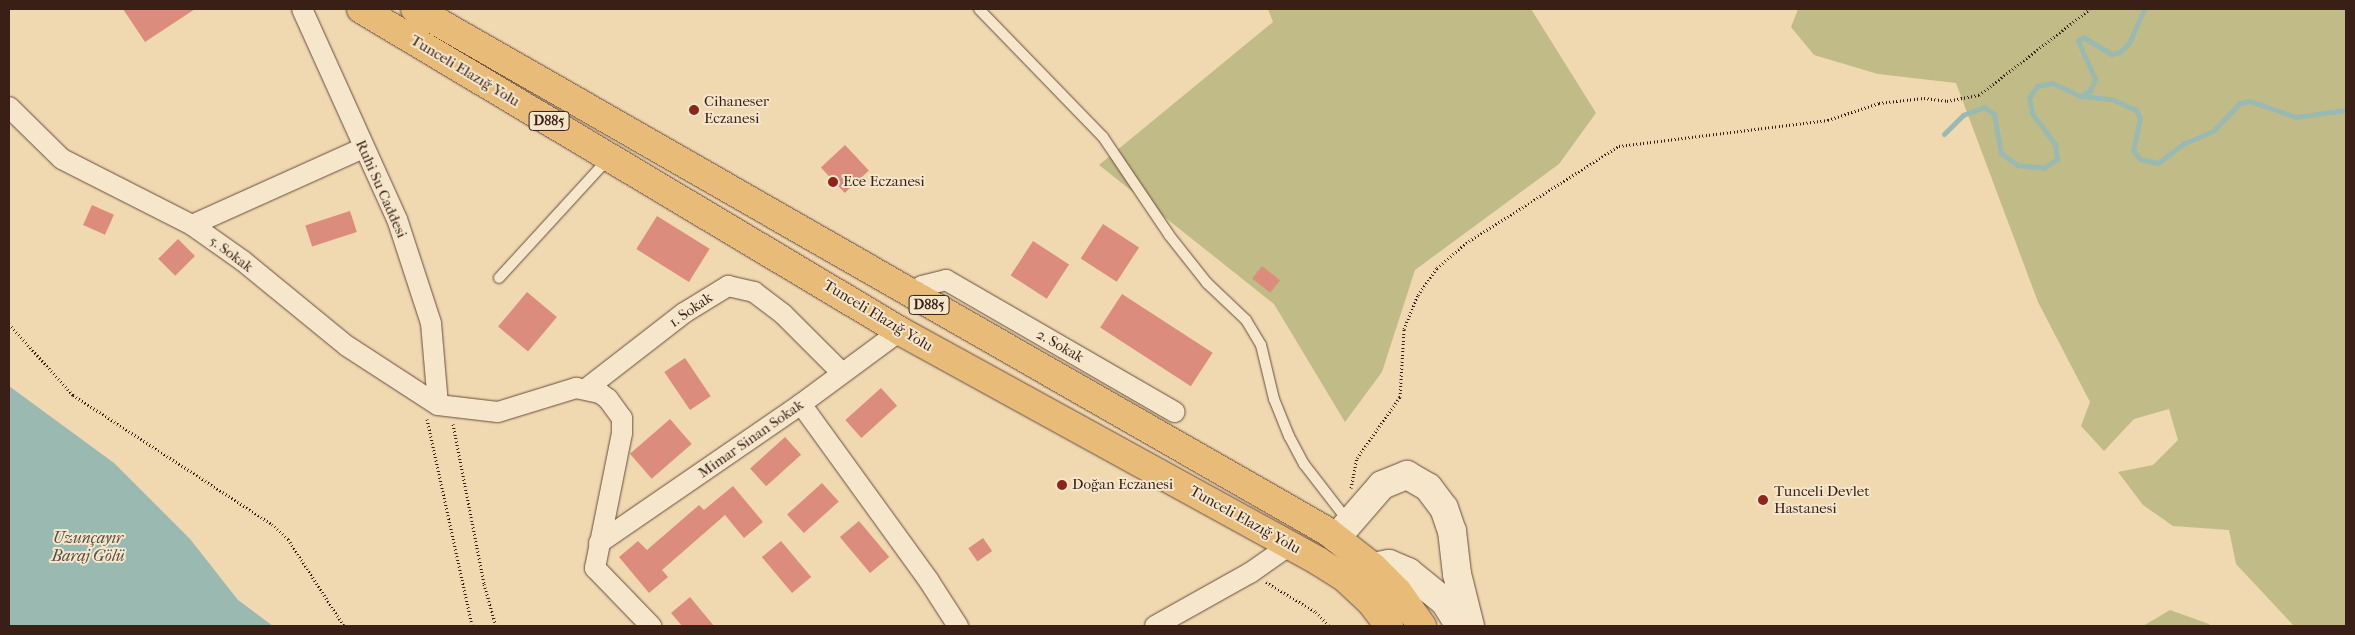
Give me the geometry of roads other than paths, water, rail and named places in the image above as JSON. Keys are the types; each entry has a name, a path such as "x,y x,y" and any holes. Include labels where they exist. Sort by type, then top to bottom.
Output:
{"main road":[{"name":"Tunceli Elazığ Yolu","path":"361,9 900,331 1290,544 1344,577 1371,602 1389,626"},
{"name":"Tunceli Elazığ Yolu","path":"429,13 909,293 1342,529 1373,567 1398,592 1422,626"}],"street":[{"name":"Ruhi Su Caddesi","path":"302,9 363,148 397,219 431,323 437,403"},
{"name":"5. Sokak","path":"9,107 62,159 192,225 243,261 347,346 437,403"},
{"path":"192,225 363,148"},
{"name":"2. Sokak","path":"909,293 922,286 946,280 1175,412"},
{"name":"1. Sokak","path":"586,389 684,313 728,286 754,292 783,314 842,373"},
{"name":"Mimar Sinan Sokak","path":"599,543 801,404 900,331"},
{"path":"437,403 498,412 576,388 586,389 608,399 622,418 616,468 594,560 599,574 651,626"},
{"path":"801,404 929,581 958,626"},
{"path":"1342,529 1382,485 1407,475 1428,487 1444,508 1452,531 1457,574 1470,626"},
{"path":"1155,626 1250,574 1290,544"},
{"path":"1373,567 1389,564 1408,572 1445,602 1460,626"}],"lane":[{"path":"979,9 1041,70 1103,137 1169,235 1207,283 1246,320 1260,346 1274,399 1289,436 1342,529"},
{"path":"499,278 610,157"}],"water":[{"name":"Uzunçayır Baraj Gölü","path":"9,386 114,463 190,539 238,600 273,626 9,626"}],"waterway":[{"path":"1944,134 1963,115 1984,107 1994,114 2001,153 2017,165 2044,168 2057,159 2055,144 2032,113 2029,98 2037,86 2052,83 2080,96 2090,91 2095,79 2078,41 2083,37 2111,54 2120,52 2129,43 2144,9"},
{"path":"2081,96 2112,99 2136,110 2140,118 2133,150 2140,159 2158,163 2185,143 2213,131 2240,103 2250,101 2296,117 2346,110"}],"place":[{"name":"Cihaneser Eczanesi","path":"694,110"},
{"name":"Ece Eczanesi","path":"833,182"},
{"name":"Doğan Eczanesi","path":"1062,485"},
{"name":"Tunceli Devlet Hastanesi","path":"1763,500"}]}
